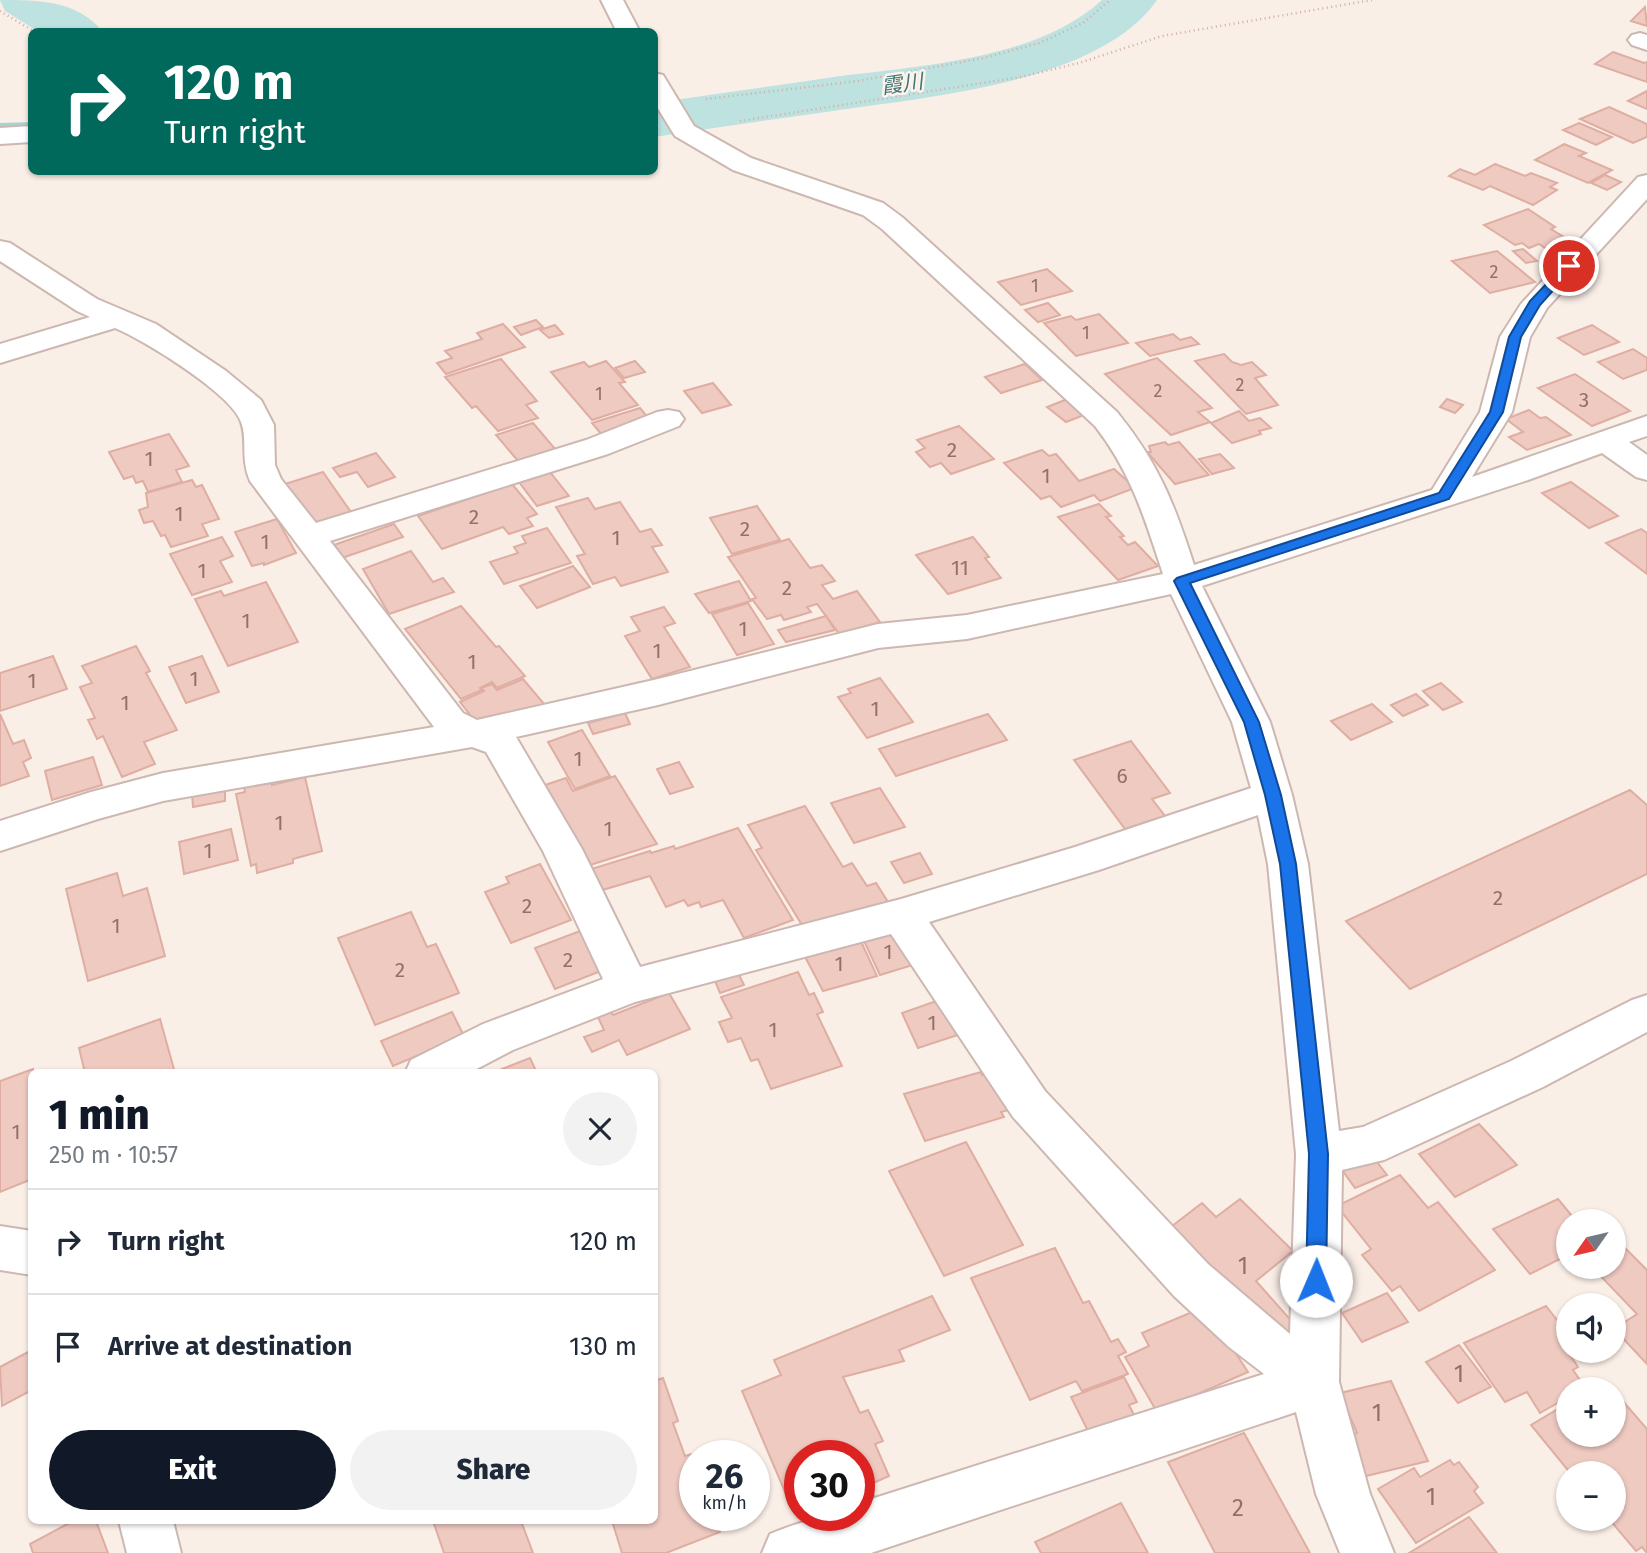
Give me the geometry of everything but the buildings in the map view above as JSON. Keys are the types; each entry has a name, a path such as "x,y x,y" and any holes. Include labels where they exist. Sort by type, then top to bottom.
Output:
{"street":[{"path":"612,0 627,28"},
{"path":"658,87 675,117 742,164 873,209 892,223 1106,419 1131,450 1157,503 1182,581 1251,722 1273,795 1288,864 1318,1154 1314,1382 1343,1494 1367,1553"},
{"path":"658,132 675,117"},
{"path":"0,136 28,134"},
{"path":"1444,496 1496,412 1515,337 1535,303 1647,183"},
{"path":"0,249 87,305 146,330 204,369 250,407 258,425 259,465 266,481 450,722 473,734 500,743 562,849 628,987"},
{"path":"0,354 116,318"},
{"path":"308,537 597,447 668,419"},
{"path":"0,836 90,806 163,787 473,734 658,692 878,636 967,627 1182,581 1517,473 1647,425"},
{"path":"1605,440 1647,470"},
{"path":"435,1069 498,1037 628,987 901,915 1085,859 1273,795"},
{"path":"901,915 1029,1104 1191,1280 1247,1331 1314,1382"},
{"path":"1318,1154 1368,1146 1527,1074 1647,1012"},
{"path":"0,1248 28,1252"},
{"path":"789,1553 1314,1382"},
{"path":"147,1524 154,1553"}],"path":[{"path":"675,117 956,65 1049,40 1077,27 1103,10 1110,0"},
{"path":"675,117 1021,77 1079,64 1163,36 1372,0"},
{"path":"0,11 29,28"}],"waterway":[{"name":"霞川","path":"23,0 70,28"},
{"name":"霞川","path":"658,119 907,84 994,68 1075,41 1108,23 1132,0"},
{"path":"0,126 28,125"}],"route":[{"path":"1316,1281 1318,1154 1288,864 1273,795 1251,722 1182,581 1444,496 1496,412 1515,337 1535,303 1569,266"}]}
